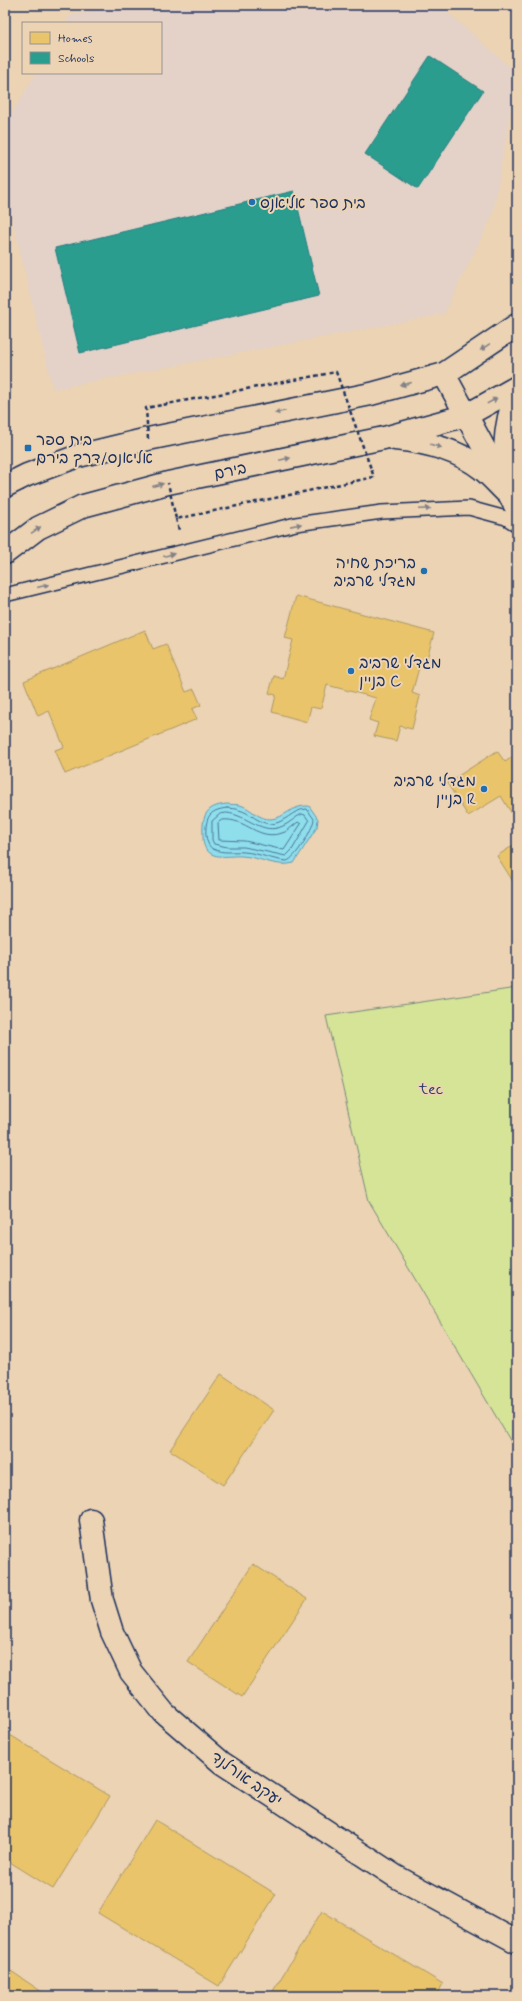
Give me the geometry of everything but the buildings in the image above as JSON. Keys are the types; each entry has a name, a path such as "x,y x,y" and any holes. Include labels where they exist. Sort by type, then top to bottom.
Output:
{"street":[{"path":"5,486 27,475 78,456 148,439 371,394 444,374 517,325"},
{"path":"444,374 513,502"},
{"name":"בירם","path":"5,553 38,528 83,506 168,483 384,438 467,415 517,387"},
{"path":"513,502 504,462 504,439 509,414 517,392"},
{"path":"384,438 427,443 447,449 482,469 513,502"},
{"name":"יעקב אורלנד","path":"91,1520 102,1600 112,1632 131,1672 164,1713 222,1763 395,1876 517,1942"}],"lane":[{"path":"5,595 296,524 382,512 469,508 506,518 517,525"}],"path":[{"path":"148,439 146,408 336,372 374,477 176,519 168,483"}],"shaded area":[{"name":"בית ספר אליאנס","path":"128,5 439,5 517,73 493,214 444,314 53,389 5,189 5,125 35,74 162,74 162,22 66,22 70,15"}],"green space":[{"name":"tec","path":"517,988 517,1452 369,1201 326,1016"}],"water":[{"path":"227,804 240,805 267,819 281,816 297,807 309,806 318,819 317,827 294,863 281,864 249,857 214,855 207,850 204,845 203,822 210,809"}],"place":[{"name":"בית ספר אליאנס","path":"252,202"},
{"name":"בית ספר אליאנס/דרך בירם","path":"28,448"},
{"name":"בריכת שחיה מגדלי שרביב","path":"424,571"},
{"name":"מגדלי שרביב בניין C","path":"351,671"},
{"name":"מגדלי שרביב בניין R","path":"484,789"}]}
